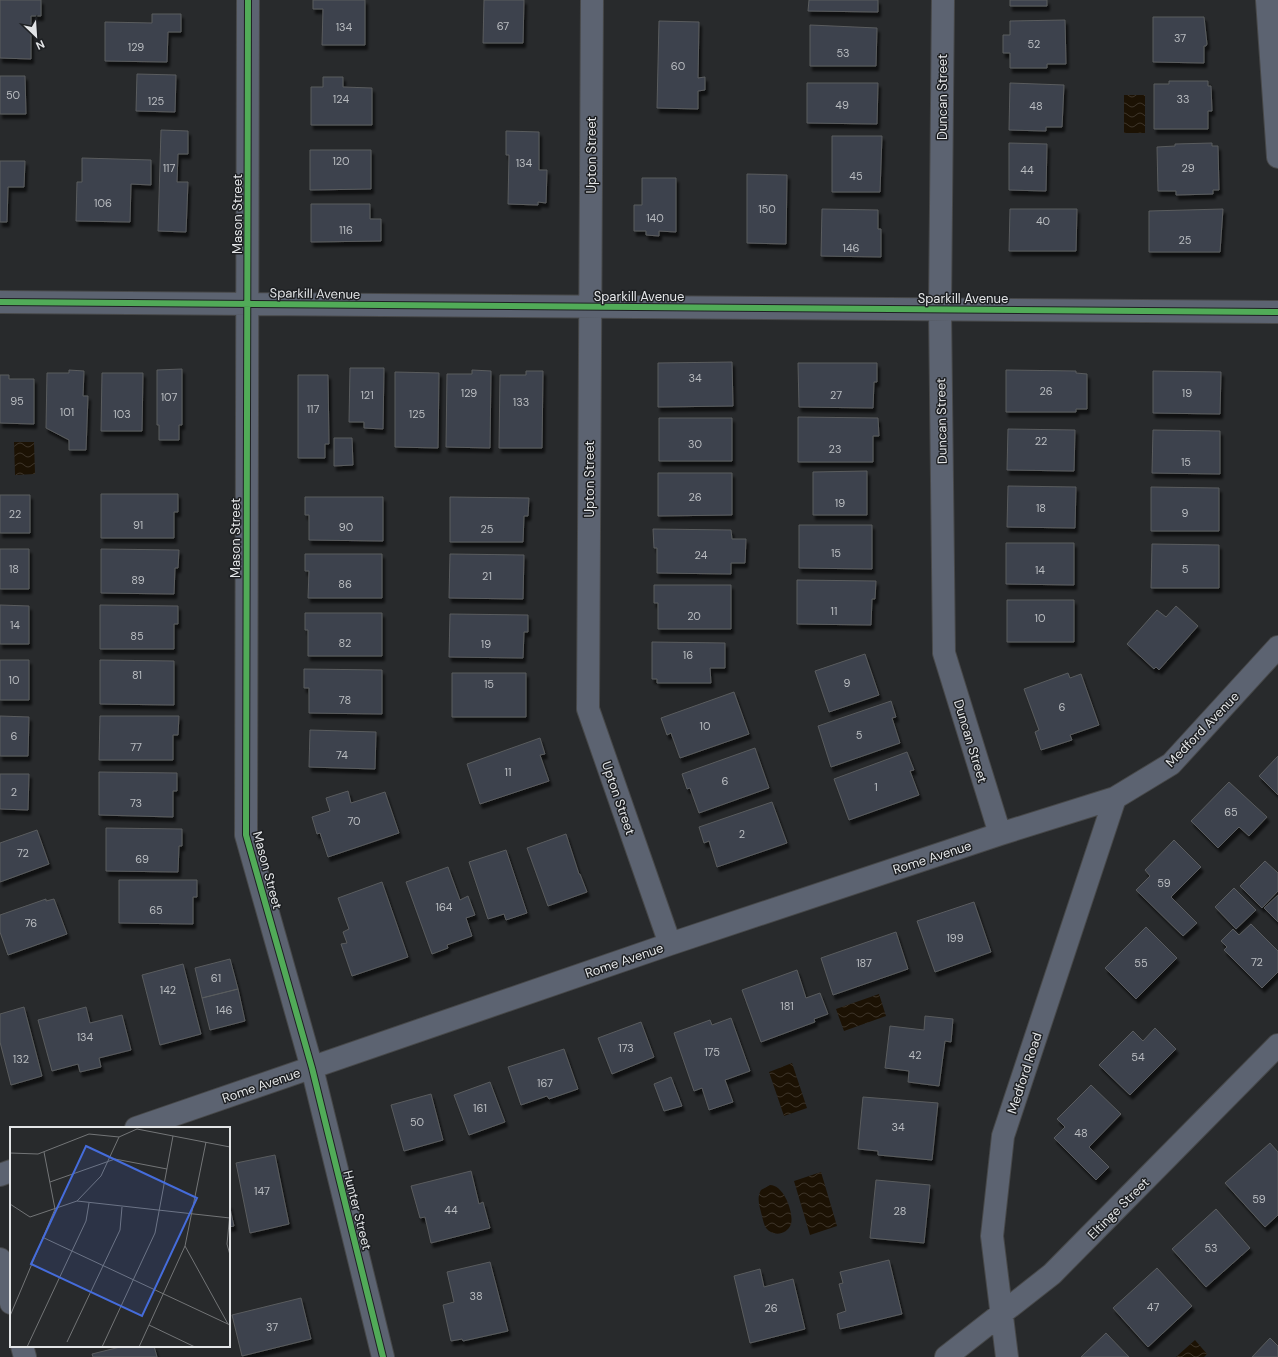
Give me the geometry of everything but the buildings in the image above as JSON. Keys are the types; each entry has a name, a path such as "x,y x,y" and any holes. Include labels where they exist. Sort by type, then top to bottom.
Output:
{"street":[{"name":"Mason Street","path":"248,0 246,835 312,1068"},
{"name":"Upton Street","path":"592,0 588,709 670,944"},
{"name":"Duncan Street","path":"943,0 940,309 944,653 1000,834"},
{"path":"1267,0 1278,157"},
{"name":"Sparkill Avenue","path":"0,302 1278,312"},
{"name":"Medford Avenue","path":"1115,798 1171,764 1278,647"},
{"name":"Rome Avenue","path":"139,1127 670,944 1000,834 1115,798"},
{"name":"Medford Road","path":"1007,1357 992,1236 1003,1136 1115,798"},
{"name":"Eltinge Street","path":"946,1357 1052,1274 1278,1046"},
{"name":"Hunter Street","path":"312,1068 383,1357"},
{"path":"0,1174 10,1171"},
{"path":"0,1259 10,1299"},
{"path":"22,1347 25,1357"}],"water":[{"path":"1124,95 1145,95 1145,133 1124,133"},
{"path":"14,442 34,442 35,474 15,475"},
{"path":"879,994 886,1016 844,1031 836,1009"},
{"path":"792,1063 807,1108 784,1116 769,1072"},
{"path":"821,1172 837,1226 810,1235 794,1181"},
{"path":"770,1185 775,1186 784,1194 791,1213 792,1219 789,1228 780,1234 772,1233 766,1228 759,1206 761,1190"},
{"path":"1195,1340 1207,1354 1204,1357 1176,1357"}],"cycle path":[{"path":"248,0 246,835 312,1068 383,1357"},
{"path":"0,302 1278,312"}]}
